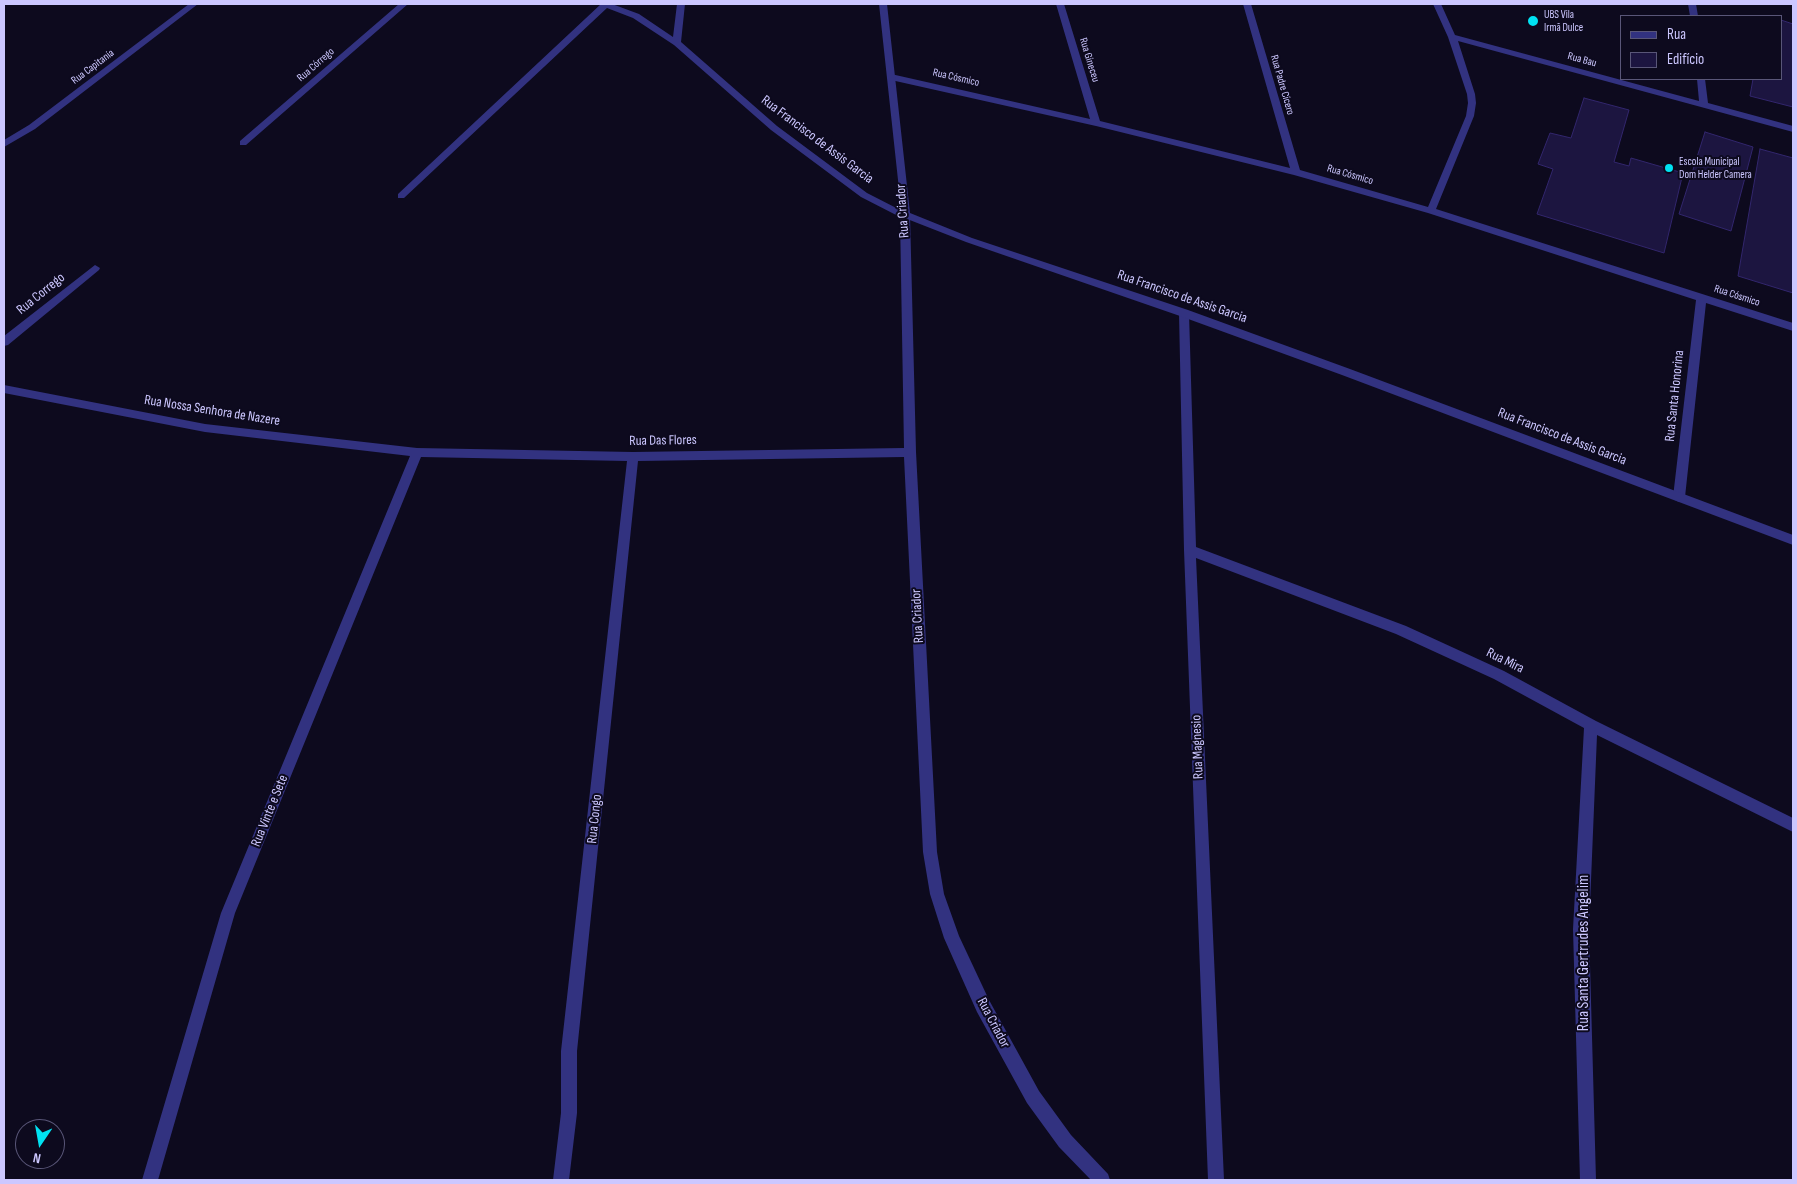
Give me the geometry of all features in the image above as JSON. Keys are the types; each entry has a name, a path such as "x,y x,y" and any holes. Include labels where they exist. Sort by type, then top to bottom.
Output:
{"street":[{"name":"Rua Capitania","path":"4,144 32,127 194,4"},
{"name":"Rua Córrego","path":"243,143 404,4"},
{"path":"401,196 606,4"},
{"name":"Rua Francisco de Assis Garcia","path":"606,4 636,16 677,43 751,110 782,134 864,195 904,215 969,240 1184,313 1346,372 1793,540"},
{"path":"677,43 681,4"},
{"name":"Rua Criador","path":"883,4 904,215 910,452 930,852 937,894 952,938 984,1006 1033,1097 1065,1142 1102,1180"},
{"name":"Rua Gineceu","path":"1060,4 1096,123"},
{"name":"Rua Padre Cícero","path":"1246,4 1296,172"},
{"path":"1431,211 1470,116 1471,109 1471,94 1452,37 1437,4"},
{"name":"Rua Bau","path":"1452,37 1793,129"},
{"name":"Rua Cósmico","path":"891,77 1096,123 1296,172 1431,211 1793,327"},
{"path":"1701,80 1704,104"},
{"name":"Rua Corrego","path":"4,342 95,268"},
{"name":"Rua Santa Honorina","path":"1679,497 1701,298"},
{"name":"Rua Magnesio","path":"1184,313 1190,550 1216,1180"},
{"name":"Rua Nossa Senhora de Nazere","path":"4,389 205,428 417,452"},
{"name":"Rua Das Flores","path":"417,452 633,457 910,452"},
{"name":"Rua Vinte e Sete","path":"150,1180 228,913 417,452"},
{"name":"Rua Congo","path":"561,1180 569,1113 569,1051 633,457"},
{"name":"Rua Mira","path":"1190,550 1401,630 1499,675 1592,725 1793,825"},
{"name":"Rua Santa Gertrudes Angelim","path":"1588,1180 1581,929 1592,725"}],"building":[{"path":"1782,20 1793,24 1793,107 1750,96 1753,80 1782,80"},
{"path":"1584,98 1629,110 1614,162 1629,166 1631,158 1683,173 1664,253 1537,214 1553,169 1538,164 1550,133 1571,138"},
{"path":"1705,132 1753,147 1731,231 1679,214"},
{"path":"1760,149 1793,158 1793,293 1738,276"}],"place":[{"name":"UBS Vila Irmã Dulce","path":"1533,21"},
{"name":"Escola Municipal Dom Helder Camera","path":"1669,168"}]}
